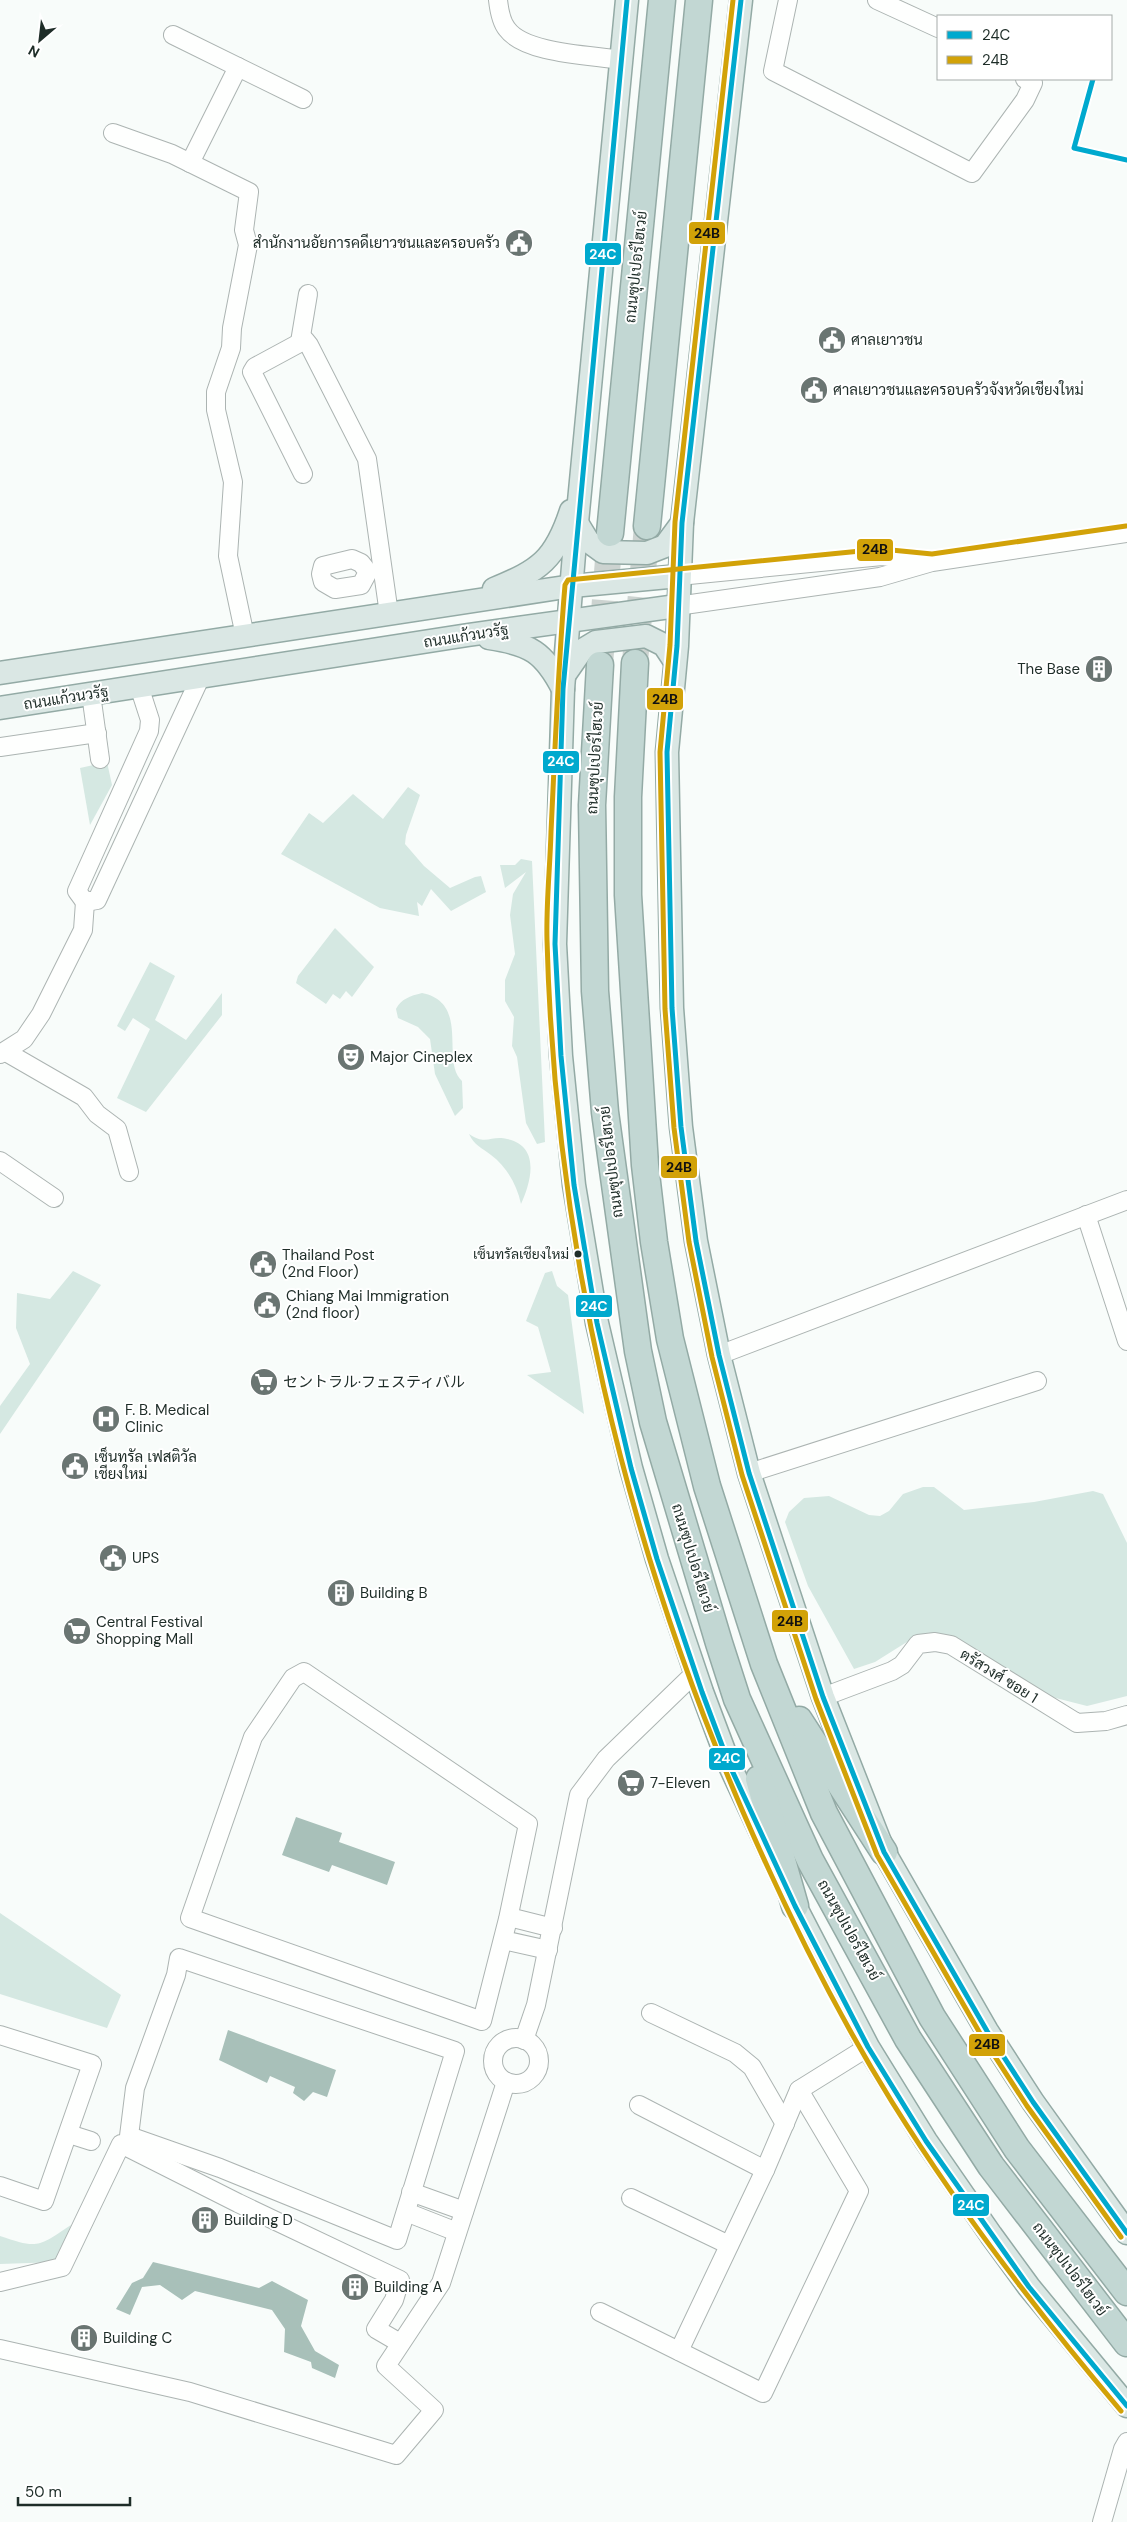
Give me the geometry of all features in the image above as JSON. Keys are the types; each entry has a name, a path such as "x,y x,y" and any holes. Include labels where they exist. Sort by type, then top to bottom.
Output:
{"highway":[{"name":"ถนนซุปเปอร์ไฮเวย์","path":"610,533 662,0"},
{"path":"647,526 699,0"},
{"name":"ถนนซุปเปอร์ไฮเวย์","path":"635,663 628,797 628,895 638,1080 654,1242 670,1339 707,1486 764,1664 824,1813 932,2017 1017,2149 1127,2292"},
{"name":"ถนนซุปเปอร์ไฮเวย์","path":"600,664 592,805 595,991 605,1112 638,1351 653,1422 680,1518 737,1699 810,1860 908,2039 991,2166 1127,2343"},
{"path":"764,1664 884,1852"},
{"path":"737,1699 795,1906"}],"main road":[{"path":"627,0 577,523 564,682 555,944 561,1056 574,1184 597,1323 631,1468 657,1558 728,1764 795,1906 868,2047 926,2141 990,2235 1068,2335 1127,2406"},
{"path":"741,0 682,523 677,606 677,646 674,660 666,752 672,1018 681,1127 695,1231 719,1355 749,1473 823,1697 884,1852 943,1958 992,2039 1071,2158 1127,2233"},
{"path":"458,603 540,568 565,529 581,484"},
{"path":"577,523 588,541 603,552 647,553 665,546 682,523"},
{"name":"ถนนแก้วนวรัฐ","path":"0,673 572,586 679,576"},
{"name":"ถนนแก้วนวรัฐ","path":"0,708 468,635 677,606"},
{"path":"468,635 525,645 547,661 564,682"},
{"path":"564,682 582,651 596,642 646,636 664,645 674,660"}],"street":[{"path":"498,0 499,11 506,29 517,39 538,47 621,60"},
{"path":"788,0 773,71 972,173 1025,100 1034,83 1028,80"},
{"path":"878,0 937,28"},
{"path":"173,35 303,100"},
{"path":"190,163 238,67"},
{"path":"113,133 190,163 248,192 244,230 248,245 232,328 231,348 216,392 216,410 233,482 228,556 245,636"},
{"path":"300,342 308,294"},
{"path":"303,474 252,372 254,368 305,340 367,459 375,571 389,614"},
{"name":"ถนนแก้วนวรัฐ","path":"677,606 880,578 932,562 1127,533"},
{"name":"ถนนแก้วนวรัฐ","path":"679,576 882,556 932,562"},
{"path":"84,902 96,900 201,676"},
{"path":"129,1172 117,1129 97,1114 84,1097 3,1053 24,1039 40,1014 83,930 84,902 77,891 149,731 150,720 140,686"},
{"path":"91,694 100,759"},
{"path":"0,747 97,733"},
{"path":"0,1161 54,1198"},
{"path":"719,1355 1127,1200"},
{"path":"1086,1215 1127,1341"},
{"path":"749,1473 1037,1381"},
{"name":"ตรัสวงศ์ ซอย 1","path":"823,1697 892,1671 902,1666 918,1644 935,1642 951,1645 1003,1680 1077,1723 1106,1721 1127,1715"},
{"path":"304,1672 528,1824 503,1940 482,2021 190,1918 253,1737 293,1678 304,1672"},
{"path":"524,2040 536,2005 579,1795 606,1759 696,1672"},
{"path":"509,1917 553,1928"},
{"path":"503,1940 548,1950"},
{"path":"179,1958 455,2051 406,2212 397,2240 220,2168 129,2136 135,2088 176,1975 179,1958"},
{"path":"651,2013 735,2053 752,2067 785,2124"},
{"path":"0,2035 92,2064 44,2201 0,2186"},
{"path":"511,2039 524,2040 535,2049 538,2056 537,2070 533,2076 520,2084 506,2082 500,2078 493,2065 495,2051 499,2045 511,2039"},
{"path":"679,2351 765,2170 799,2090 868,2047"},
{"path":"0,2349 190,2392 396,2455 434,2410 386,2366 441,2283 506,2082"},
{"path":"600,2312 763,2393 859,2190 799,2090"},
{"path":"639,2105 765,2170"},
{"path":"68,2134 91,2141"},
{"path":"0,2282 62,2267 121,2144 238,2203 400,2280 394,2300 376,2329 400,2343"},
{"path":"411,2192 464,2211"},
{"path":"631,2198 729,2245"},
{"path":"406,2212 457,2232"},
{"path":"1102,2522 1123,2449 1127,2442"}],"shaded area":[{"path":"107,762 112,785 90,825 80,768"},
{"path":"408,787 420,795 406,835 405,844 424,866 450,888 481,876 486,892 451,911 431,889 422,906 417,902 419,916 380,908 281,854 309,813 323,823 353,794 383,819"},
{"path":"521,859 532,861 545,1142 537,1144 526,1123 517,1057 512,1046 514,1017 505,1001 505,980 515,954 510,915 513,894 526,872 505,888 500,865 515,865"},
{"path":"335,928 374,967 352,997 346,991 340,999 333,994 326,1004 296,983 298,976"},
{"path":"150,962 175,976 155,1020 186,1040 222,993 222,1015 146,1112 117,1098 150,1029 133,1018 125,1031 117,1026"},
{"path":"422,993 437,999 446,1008 450,1020 453,1060 456,1072 462,1081 463,1108 455,1116 435,1074 430,1039 418,1027 398,1018 396,1009 400,1003"},
{"path":"469,1134 484,1140 507,1139 518,1143 525,1149 529,1157 530,1176 521,1204 514,1183 506,1171 497,1160 476,1144"},
{"path":"73,1271 101,1285 0,1434 0,1406 30,1364 16,1328 17,1293 50,1299"},
{"path":"552,1271 557,1286 568,1295 584,1414 527,1375 551,1372 538,1327 526,1321 545,1273"},
{"path":"923,1487 934,1487 964,1510 1034,1502 1093,1491 1103,1494 1127,1543 1127,1696 1087,1706 1036,1693 951,1635 918,1635 875,1662 854,1669 808,1586 785,1522 789,1512 804,1498 829,1496 869,1515 880,1516 889,1511 903,1494"},
{"path":"296,1817 342,1833 339,1842 395,1862 387,1885 332,1865 329,1872 282,1855"},
{"path":"0,1913 121,1995 107,2028 0,1994"},
{"path":"228,2030 336,2070 327,2097 313,2092 304,2101 293,2093 295,2087 270,2076 267,2083 219,2060"},
{"path":"71,2225 59,2262 0,2264 0,2236 22,2243 37,2244 44,2242"},
{"path":"153,2262 259,2288 272,2281 308,2300 301,2326 315,2351 339,2365 335,2378 312,2368 311,2362 284,2352 285,2329 272,2310 195,2291 182,2300 160,2285 142,2287 130,2315 116,2309 132,2283 143,2278"}],"tunnel":[{"path":"635,662 647,526"},
{"path":"600,665 610,533"}],"transit line":[{"name":"24C","path":"627,0 563,689 555,944 561,1056 574,1185 597,1323 631,1468 657,1559 702,1692 729,1764 795,1906 868,2047 926,2141 1029,2287 1127,2406"},
{"name":"24B","path":"733,0 675,522 670,645 660,752 665,1009 674,1128 689,1242 712,1357 742,1475 816,1699 877,1855 981,2035 1027,2106 1121,2237"},
{"name":"24C","path":"741,0 682,523 677,646 667,752 672,1008 681,1127 696,1241 719,1355 749,1473 823,1697 884,1852 987,2031 1033,2102 1127,2233"},
{"name":"24C","path":"1093,80 1074,148 1127,160"},
{"name":"24B","path":"1121,2411 1030,2299 972,2222 918,2143 871,2067 812,1960 776,1886 743,1812 701,1708 663,1602 631,1495 603,1386 581,1276 564,1165 553,1053 547,926 560,647 565,585 568,580 881,549 932,554 1126,526"}],"place":[{"name":"สำนักงานอัยการคดีเยาวชนและครอบครัว","path":"519,243"},
{"name":"ศาลเยาวชน","path":"832,340"},
{"name":"ศาลเยาวชนและครอบครัวจังหวัดเชียงใหม่","path":"814,390"},
{"name":"The Base","path":"1099,669"},
{"name":"Major Cineplex","path":"351,1057"},
{"name":"เซ็นทรัลเชียงใหม่","path":"578,1254"},
{"name":"Thailand Post (2nd Floor)","path":"263,1264"},
{"name":"Chiang Mai Immigration (2nd floor)","path":"267,1305"},
{"name":"セントラル·フェスティバル","path":"264,1382"},
{"name":"F. B. Medical Clinic","path":"106,1419"},
{"name":"เซ็นทรัล เฟสติวัล เชียงใหม่","path":"75,1466"},
{"name":"UPS","path":"113,1558"},
{"name":"Building B","path":"341,1593"},
{"name":"Central Festival Shopping Mall","path":"77,1631"},
{"name":"7-Eleven","path":"631,1783"},
{"name":"Building D","path":"205,2220"},
{"name":"Building A","path":"355,2287"},
{"name":"Building C","path":"84,2338"}]}
